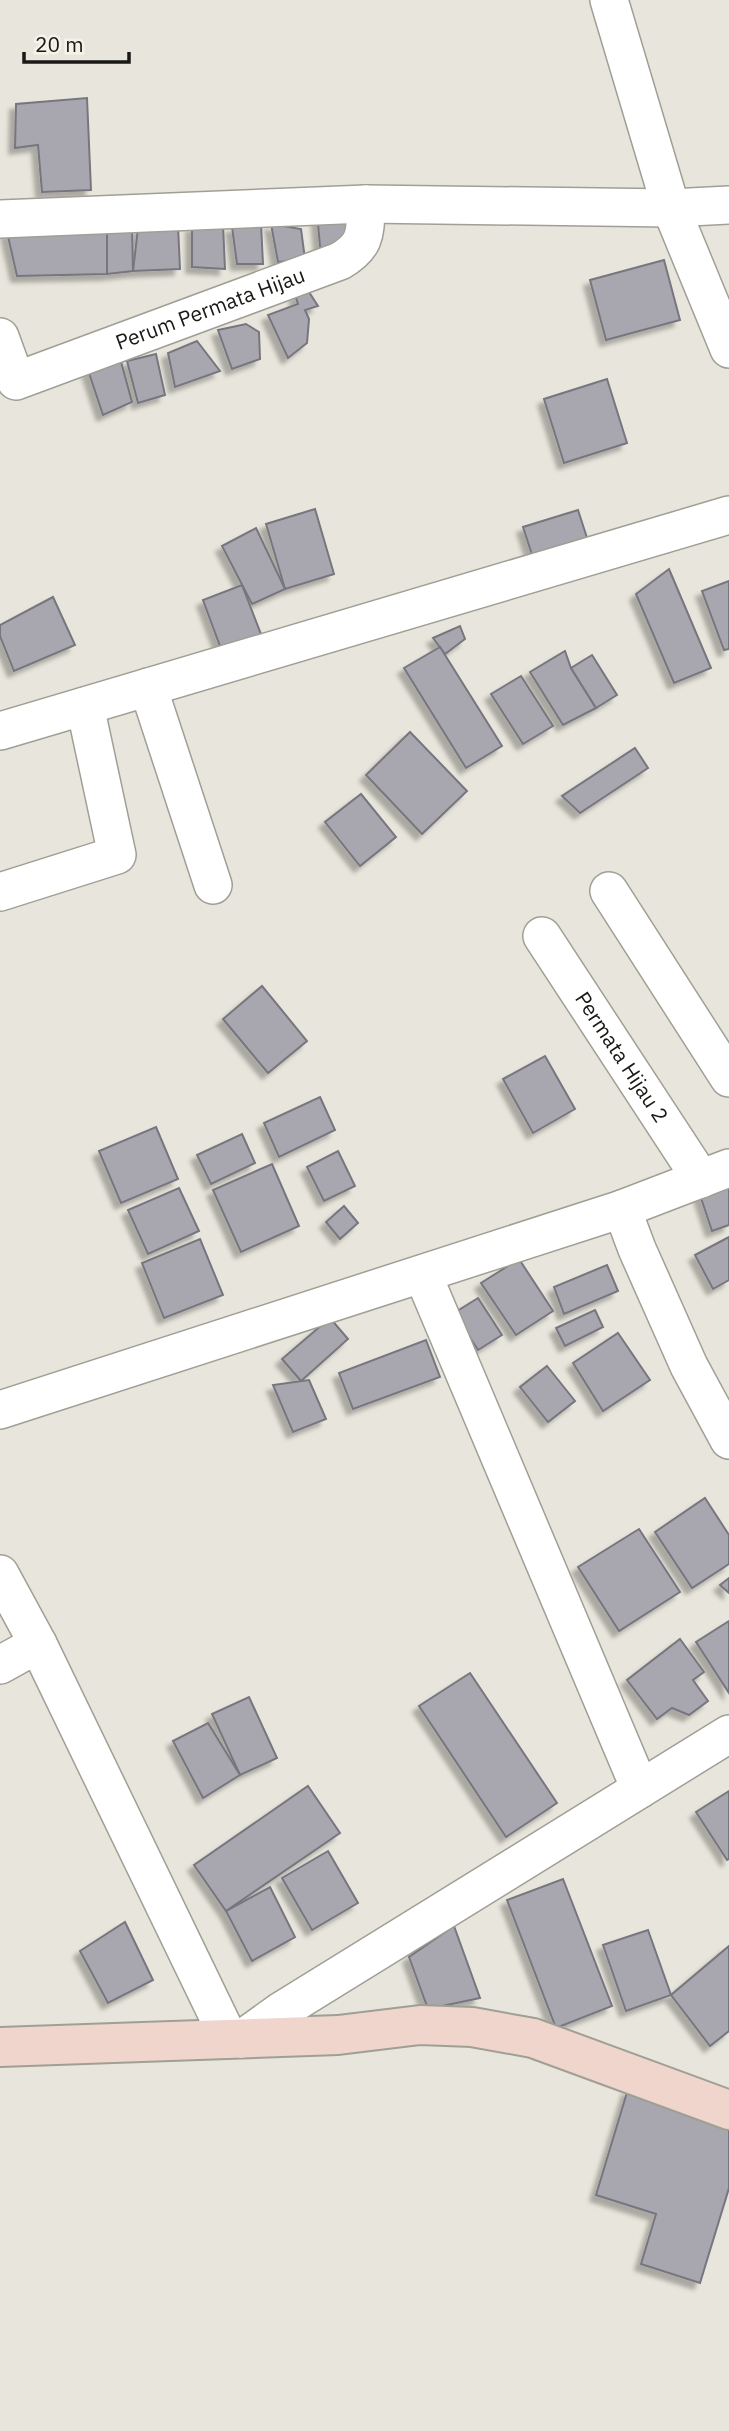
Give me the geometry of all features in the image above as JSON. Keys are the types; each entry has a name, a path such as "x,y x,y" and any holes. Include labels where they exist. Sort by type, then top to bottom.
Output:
{"main road":[{"path":"0,2047 338,2035 420,2025 472,2027 533,2038 729,2109"}],"street":[{"path":"609,0 671,208 729,349"},
{"path":"0,219 366,204 671,208 729,205"},
{"name":"Perum Permata Hijau","path":"0,337 16,382 340,261 360,245 365,233 366,204"},
{"path":"0,731 729,515"},
{"path":"148,687 213,885"},
{"path":"0,892 117,855 85,706"},
{"path":"609,891 729,1078"},
{"name":"Permata Hijau 2","path":"542,936 715,1174"},
{"path":"0,1410 423,1275 622,1209 715,1174"},
{"path":"622,1209 689,1366 729,1440"},
{"path":"423,1275 640,1789"},
{"path":"0,1574 38,1644 236,2039 729,1734"},
{"path":"0,1665 38,1644"}],"building":[{"path":"87,98 91,190 42,192 38,145 15,148 16,104"},
{"path":"317,213 347,216 348,246 321,257"},
{"path":"261,224 263,264 237,264 232,227"},
{"path":"271,224 301,229 305,259 278,262"},
{"path":"178,225 180,269 133,271 138,228"},
{"path":"223,225 225,269 192,267 192,226"},
{"path":"132,226 133,271 107,274 107,227"},
{"path":"107,227 107,274 17,276 7,232"},
{"path":"664,260 680,320 606,340 590,280"},
{"path":"307,289 318,306 305,310 309,319 307,343 288,358 268,315 298,304 295,295"},
{"path":"246,324 259,332 260,359 232,369 218,330"},
{"path":"197,341 220,371 175,387 168,353"},
{"path":"156,354 165,395 138,403 127,361"},
{"path":"120,358 132,402 103,415 88,370"},
{"path":"607,379 627,443 564,463 544,399"},
{"path":"315,509 334,574 285,589 266,524"},
{"path":"578,510 590,547 535,564 523,527"},
{"path":"256,528 285,589 252,604 222,546"},
{"path":"669,569 711,668 674,683 636,594"},
{"path":"729,581 729,649 724,650 702,591"},
{"path":"242,585 264,642 224,657 203,600"},
{"path":"53,597 75,645 14,671 0,636 0,625"},
{"path":"460,626 465,639 445,654 433,638"},
{"path":"440,647 502,746 466,768 404,668"},
{"path":"565,651 571,668 596,708 563,725 530,672"},
{"path":"592,655 617,695 596,708 571,668"},
{"path":"521,676 553,726 523,744 491,694"},
{"path":"410,732 467,791 422,834 366,775"},
{"path":"635,748 648,768 580,813 562,796"},
{"path":"361,794 396,837 360,866 325,822"},
{"path":"262,986 307,1041 268,1073 223,1019"},
{"path":"545,1056 575,1109 533,1133 503,1079"},
{"path":"320,1097 335,1130 279,1157 264,1123"},
{"path":"156,1127 178,1179 121,1203 99,1151"},
{"path":"242,1134 255,1163 211,1184 197,1155"},
{"path":"338,1151 355,1186 324,1201 307,1167"},
{"path":"272,1164 299,1226 241,1252 213,1190"},
{"path":"729,1183 729,1225 712,1231 699,1192"},
{"path":"179,1188 199,1231 148,1254 128,1210"},
{"path":"344,1206 358,1223 340,1239 326,1222"},
{"path":"729,1237 729,1280 713,1289 695,1255"},
{"path":"200,1239 223,1295 164,1318 142,1263"},
{"path":"519,1259 553,1311 516,1335 481,1283"},
{"path":"607,1265 618,1291 564,1314 554,1287"},
{"path":"478,1298 502,1335 478,1350 454,1313"},
{"path":"595,1310 603,1327 565,1346 556,1328"},
{"path":"330,1318 348,1339 301,1381 282,1359"},
{"path":"618,1333 650,1380 603,1411 573,1363"},
{"path":"426,1340 440,1377 353,1409 339,1373"},
{"path":"547,1366 575,1401 548,1422 520,1387"},
{"path":"309,1380 326,1419 293,1432 273,1385"},
{"path":"705,1498 729,1535 729,1564 692,1588 655,1532"},
{"path":"639,1529 680,1592 619,1631 578,1567"},
{"path":"729,1578 729,1593 720,1585"},
{"path":"729,1621 729,1693 696,1642"},
{"path":"680,1639 704,1672 693,1680 708,1701 689,1715 672,1708 657,1719 627,1680"},
{"path":"470,1673 557,1803 506,1837 419,1706"},
{"path":"249,1697 277,1758 240,1775 212,1714"},
{"path":"208,1723 240,1775 203,1798 173,1741"},
{"path":"308,1786 340,1833 226,1911 194,1865"},
{"path":"729,1791 729,1859 727,1860 696,1812"},
{"path":"328,1851 358,1903 312,1930 282,1878"},
{"path":"563,1879 612,2006 556,2028 507,1900"},
{"path":"270,1887 295,1937 252,1961 226,1911"},
{"path":"125,1922 153,1980 108,2003 80,1951"},
{"path":"454,1926 480,1998 428,2009 409,1957"},
{"path":"648,1930 671,1995 626,2011 603,1945"},
{"path":"729,1946 729,2031 710,2046 671,1995"},
{"path":"628,2089 729,2120 729,2188 700,2283 641,2264 656,2214 596,2195"}]}
